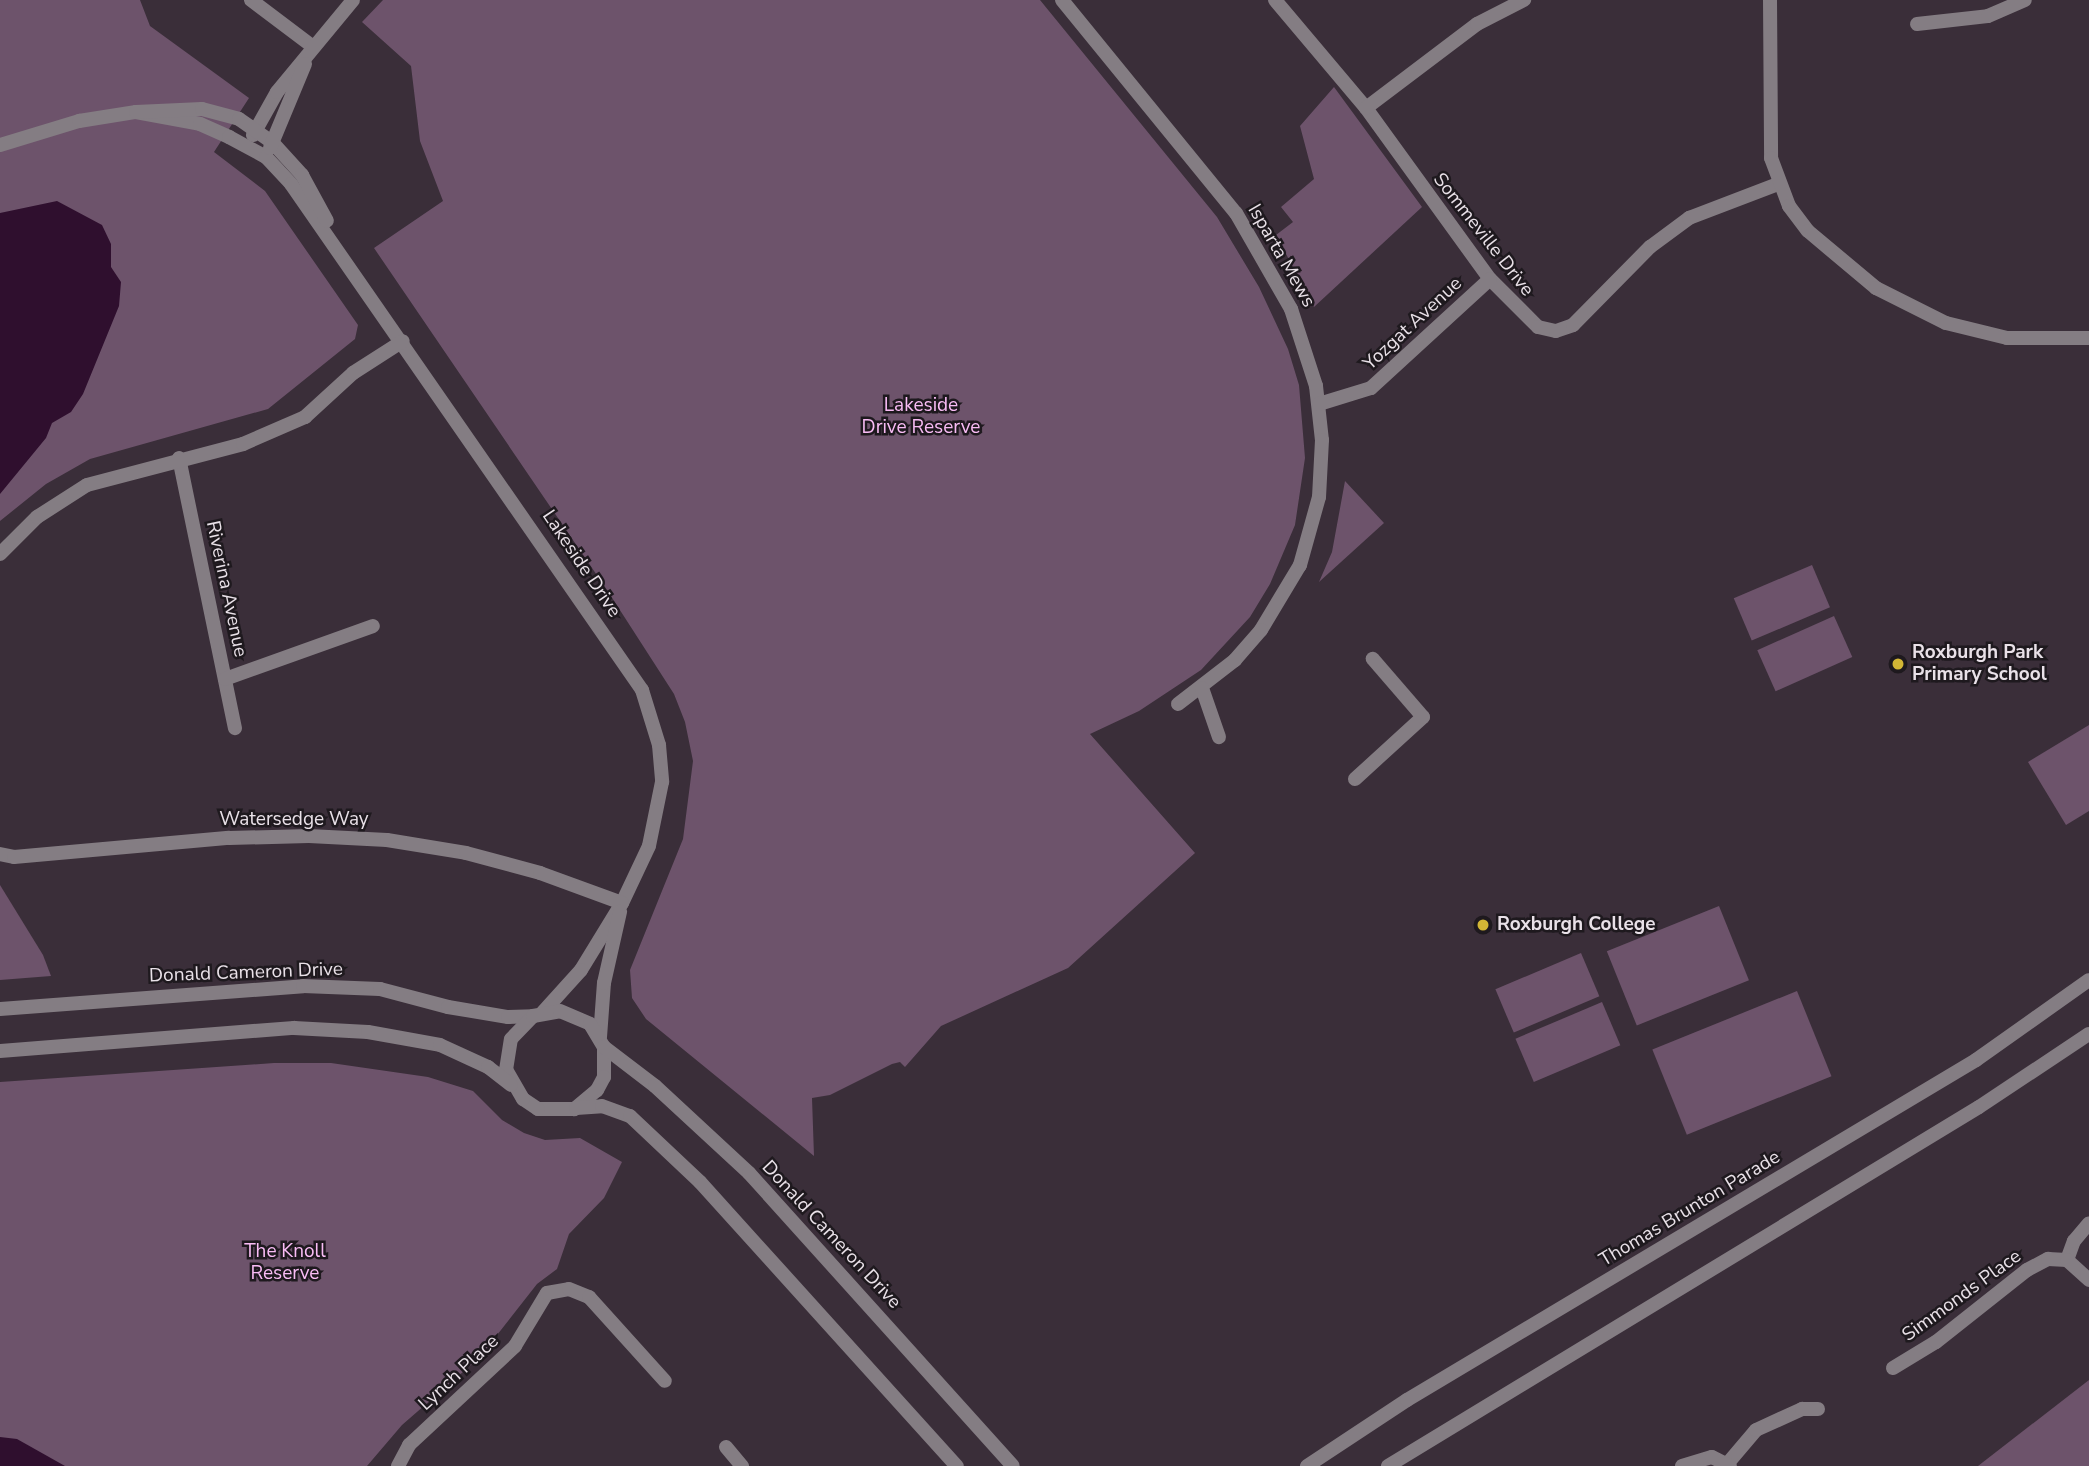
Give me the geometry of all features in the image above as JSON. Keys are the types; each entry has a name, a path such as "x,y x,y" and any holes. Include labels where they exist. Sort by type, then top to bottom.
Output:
{"street":[{"path":"251,0 312,47"},
{"path":"247,146 277,92 353,0"},
{"name":"Isparta Mews","path":"1062,0 1213,184 1258,247 1302,335 1319,404 1319,498 1300,565 1261,630 1202,688 1178,704"},
{"name":"Sommeville Drive","path":"1275,0 1366,108 1490,279 1538,327 1563,329 1599,303 1672,230 1712,207 1778,184"},
{"path":"1366,108 1477,24 1524,0"},
{"path":"1770,0 1769,136 1778,184 1808,231 1857,275 1899,302 1979,333 2032,340 2089,338"},
{"path":"1917,24 1988,16 2025,0"},
{"path":"266,157 312,47"},
{"name":"Lakeside Drive","path":"0,145 27,134 136,112 202,109 239,119 272,142 302,175 358,277"},
{"name":"Lakeside Drive","path":"136,112 200,124 266,157 291,184 629,667 651,711 660,757 659,813 622,903 581,970 538,1014"},
{"name":"Yozgat Avenue","path":"1319,404 1371,388 1490,279"},
{"path":"0,554 37,517 87,485 179,457 276,432 305,417 353,373 403,341"},
{"name":"Riverina Avenue","path":"179,457 234,728"},
{"path":"225,680 373,626"},
{"path":"1355,779 1423,717 1373,659"},
{"path":"1202,688 1219,737"},
{"name":"Watersedge Way","path":"0,854 14,857 229,838 309,835 387,840 466,853 540,873 622,903"},
{"name":"Lakeside Drive","path":"602,1042 604,983 622,903"},
{"name":"Thomas Brunton Parade","path":"1307,1466 1407,1400 1976,1060 2089,980"},
{"name":"Donald Cameron Drive","path":"0,1009 303,986 380,989 448,1007 508,1017 538,1014"},
{"path":"512,1085 506,1070 510,1039 538,1014 576,1015 602,1042 604,1077 597,1090 574,1108"},
{"path":"0,1051 294,1028 368,1032 440,1045 488,1067 538,1109 602,1107 629,1116 700,1182 957,1466"},
{"path":"1388,1466 1979,1107 2089,1034"},
{"name":"Donald Cameron Drive","path":"602,1042 740,1165 1013,1466"},
{"path":"2089,1223 2074,1241 2067,1260 2089,1280"},
{"name":"Simmonds Place","path":"1893,1367 1936,1342 2027,1270 2048,1259 2067,1260"},
{"name":"Lynch Place","path":"398,1466 409,1445 515,1346 547,1293 569,1289 589,1297 665,1381"},
{"path":"1682,1466 1712,1457 1729,1465 1756,1430 1802,1409 1818,1409"},
{"path":"726,1447 742,1466"}],"green space":[{"path":"0,0 140,0 150,26 249,98 214,152 265,191 358,325 355,339 268,409 90,459 46,484 0,521"},
{"name":"Lakeside Drive Reserve","path":"383,0 1040,0 1217,217 1259,287 1288,349 1299,385 1305,458 1295,525 1270,584 1250,617 1201,670 1139,711 1090,734 1195,853 1068,968 941,1026 905,1067 900,1062 892,1064 830,1095 812,1098 814,1156 646,1019 632,998 630,970 683,839 693,761 685,722 674,694 607,590 374,248 443,201 420,141 411,66 362,22"},
{"path":"1334,87 1422,207 1314,307 1276,235 1293,222 1281,207 1314,179 1300,126"},
{"path":"1345,481 1384,523 1319,582 1332,552"},
{"path":"1812,565 1830,607 1752,641 1734,598"},
{"path":"1834,616 1852,657 1776,691 1757,650"},
{"path":"2089,725 2089,811 2066,825 2028,762"},
{"path":"0,885 43,955 51,976 0,980"},
{"path":"1719,906 1749,980 1637,1026 1607,951"},
{"path":"1581,953 1599,996 1514,1033 1495,989"},
{"path":"1797,991 1831,1076 1687,1135 1652,1049"},
{"path":"1602,1002 1620,1045 1534,1082 1515,1039"},
{"name":"The Knoll Reserve","path":"274,1063 331,1063 428,1077 473,1091 502,1120 524,1133 545,1140 580,1138 622,1162 604,1198 569,1234 557,1269 537,1284 479,1358 402,1425 367,1466 0,1466 0,1082"},
{"path":"2089,1380 2089,1466 1978,1466"}],"shaded area":[{"path":"57,201 102,225 111,244 111,267 121,282 119,306 83,394 71,412 52,423 46,438 0,494 0,213"},
{"path":"0,1437 17,1439 65,1466 0,1466"}],"place":[{"name":"Roxburgh Park Primary School","path":"1898,664"},
{"name":"Roxburgh College","path":"1483,925"}]}
